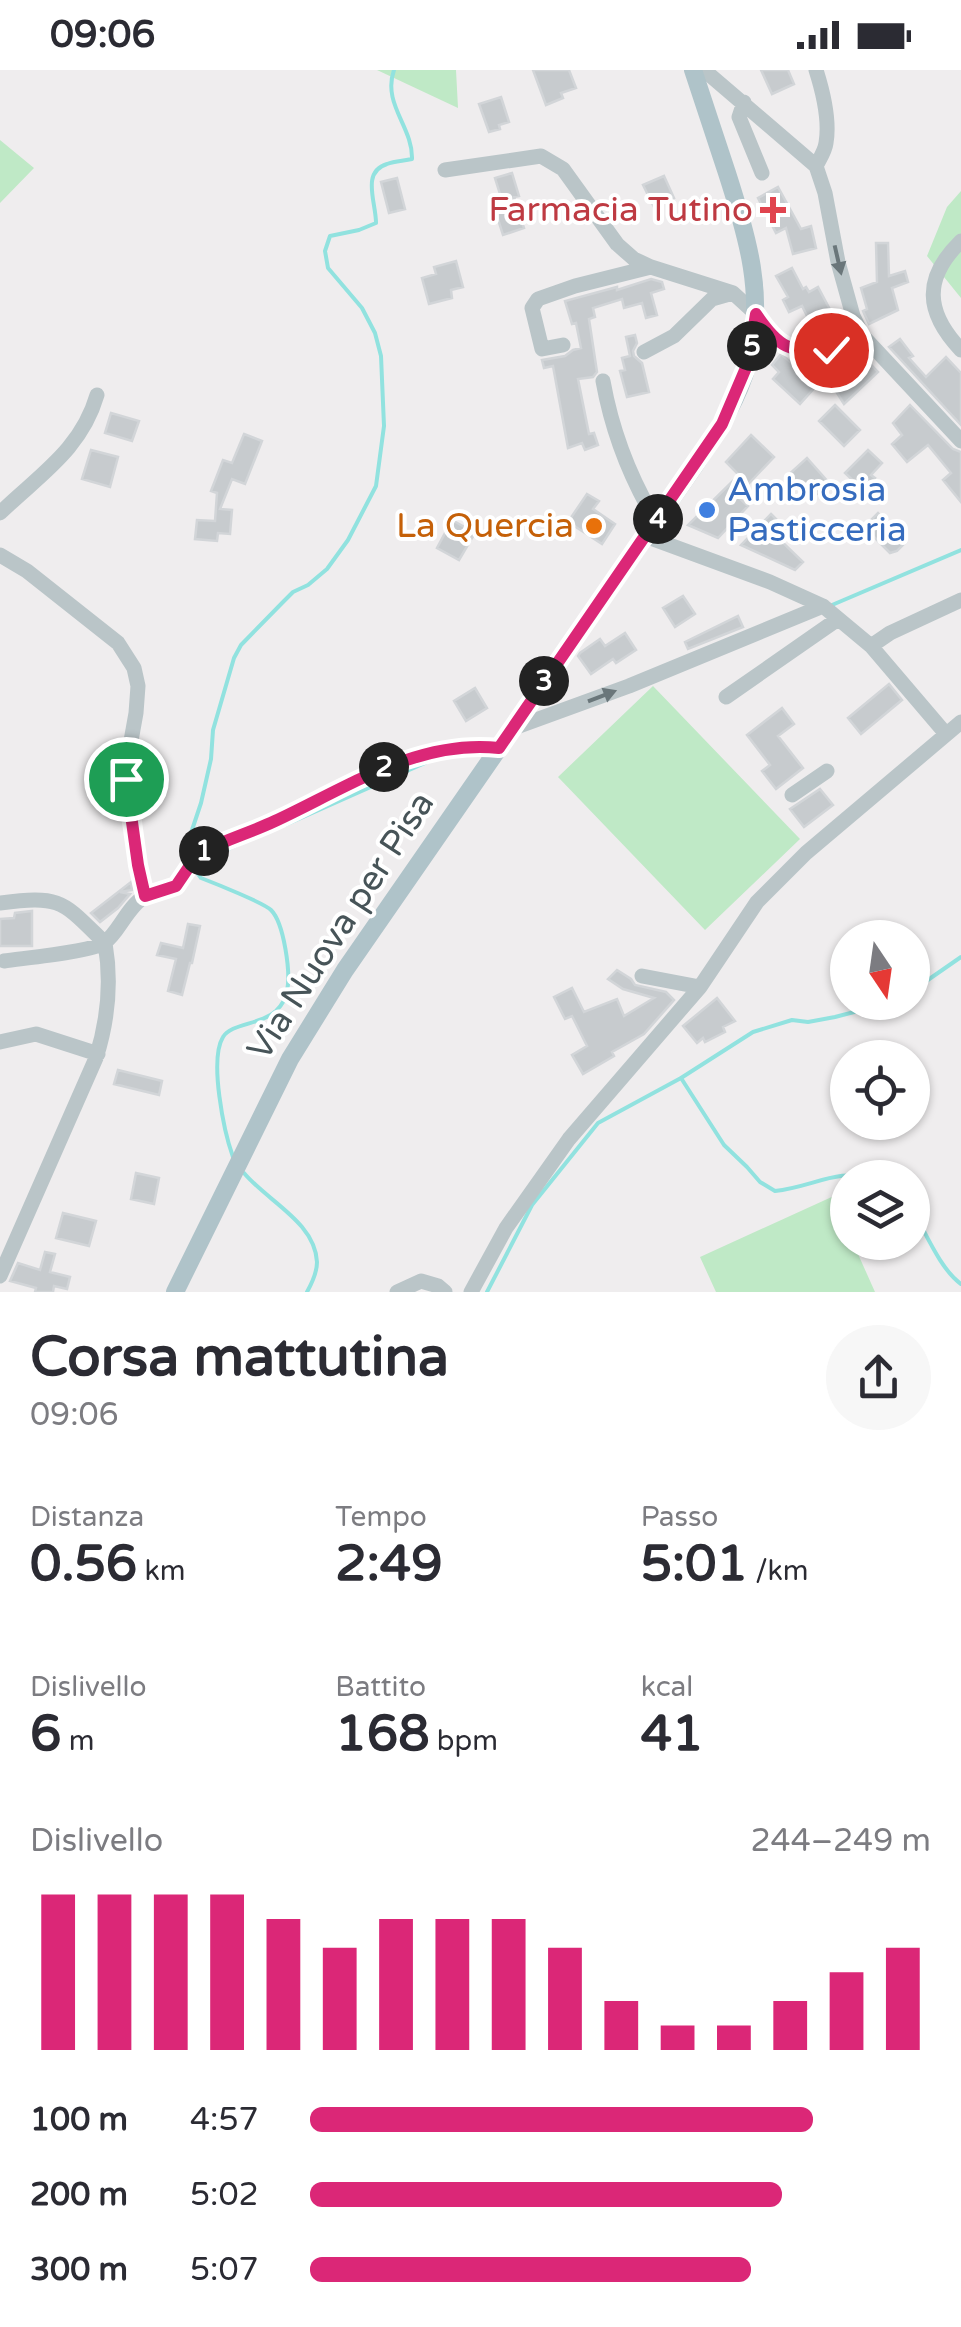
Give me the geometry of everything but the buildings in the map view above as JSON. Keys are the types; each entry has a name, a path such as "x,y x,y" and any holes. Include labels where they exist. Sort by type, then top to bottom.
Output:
{"main road":[{"name":"Via Nuova per Pisa","path":"175,1292 309,1026 695,466 731,406 748,363 756,314 755,282 749,244 693,70"}],"street":[{"path":"704,70 816,166 838,262 862,335 961,442"},
{"path":"816,70 825,106 827,140 816,166"},
{"path":"744,102 739,117 762,173"},
{"path":"445,170 541,156 563,169 617,244 634,259 733,293 756,314 771,337 798,350 831,350 862,335"},
{"path":"961,241 944,260 934,282 933,304 944,328 961,350"},
{"path":"944,260 961,255"},
{"path":"563,345 542,349 532,308 538,298 651,268"},
{"path":"644,352 674,336 712,299 733,293"},
{"path":"603,380 612,421 651,528 823,606 872,646 946,734"},
{"path":"0,514 74,443 92,413 97,395"},
{"path":"0,555 118,643 134,668 138,686 126,795 145,896"},
{"path":"872,646 890,633 961,600"},
{"path":"511,729 629,686 823,606"},
{"path":"726,697 838,618"},
{"path":"471,1292 506,1228 569,1139 700,987 757,902 806,853 961,722"},
{"path":"0,1276 98,1054 110,994 106,943 128,912 145,896 182,882 192,864 214,846 390,764 456,748 499,748"},
{"path":"792,796 826,771"},
{"path":"0,903 35,898 56,901 106,943"},
{"path":"4,961 106,943"},
{"path":"642,976 700,987"},
{"path":"0,1042 36,1034 98,1054"},
{"path":"396,1292 421,1281 445,1292"}],"green space":[{"path":"377,70 456,70 458,108"},
{"path":"0,140 34,168 0,203"},
{"path":"961,191 961,298 927,256 947,207"},
{"path":"653,686 800,839 705,930 558,777"},
{"path":"830,1198 830,1260 861,1260 875,1292 716,1292 700,1257"}],"waterway":[{"path":"191,862 187,845 201,803 213,730 234,658 241,645 293,592 327,569 348,540 376,486 384,426 381,356 362,308 328,268 325,251 330,236 376,223 374,174 387,164 412,159 392,94 394,70"},
{"path":"832,605 961,550"},
{"path":"285,825 436,758"},
{"path":"197,871 213,856 248,840"},
{"path":"195,870 201,878 271,910 280,926 287,961 287,991 280,1006 270,1016 227,1032 219,1048 219,1096 233,1157"},
{"path":"930,979 961,957"},
{"path":"487,1292 532,1205 598,1123 681,1078 753,1032 792,1020 830,1018"},
{"path":"681,1078 724,1145 760,1182 775,1191 830,1179"},
{"path":"244,1173 308,1235 317,1262 307,1292"},
{"path":"930,1241 961,1284"}],"place":[{"name":"Farmacia Tutino","path":"773,210"},
{"name":"Ambrosia Pasticceria","path":"707,510"},
{"name":"La Quercia","path":"594,526"}],"route":[{"path":"126,779 145,896 182,882 195,858 204,851 390,764 456,748 499,748 722,424 748,363 756,314 771,337 785,346 831,350"}]}
